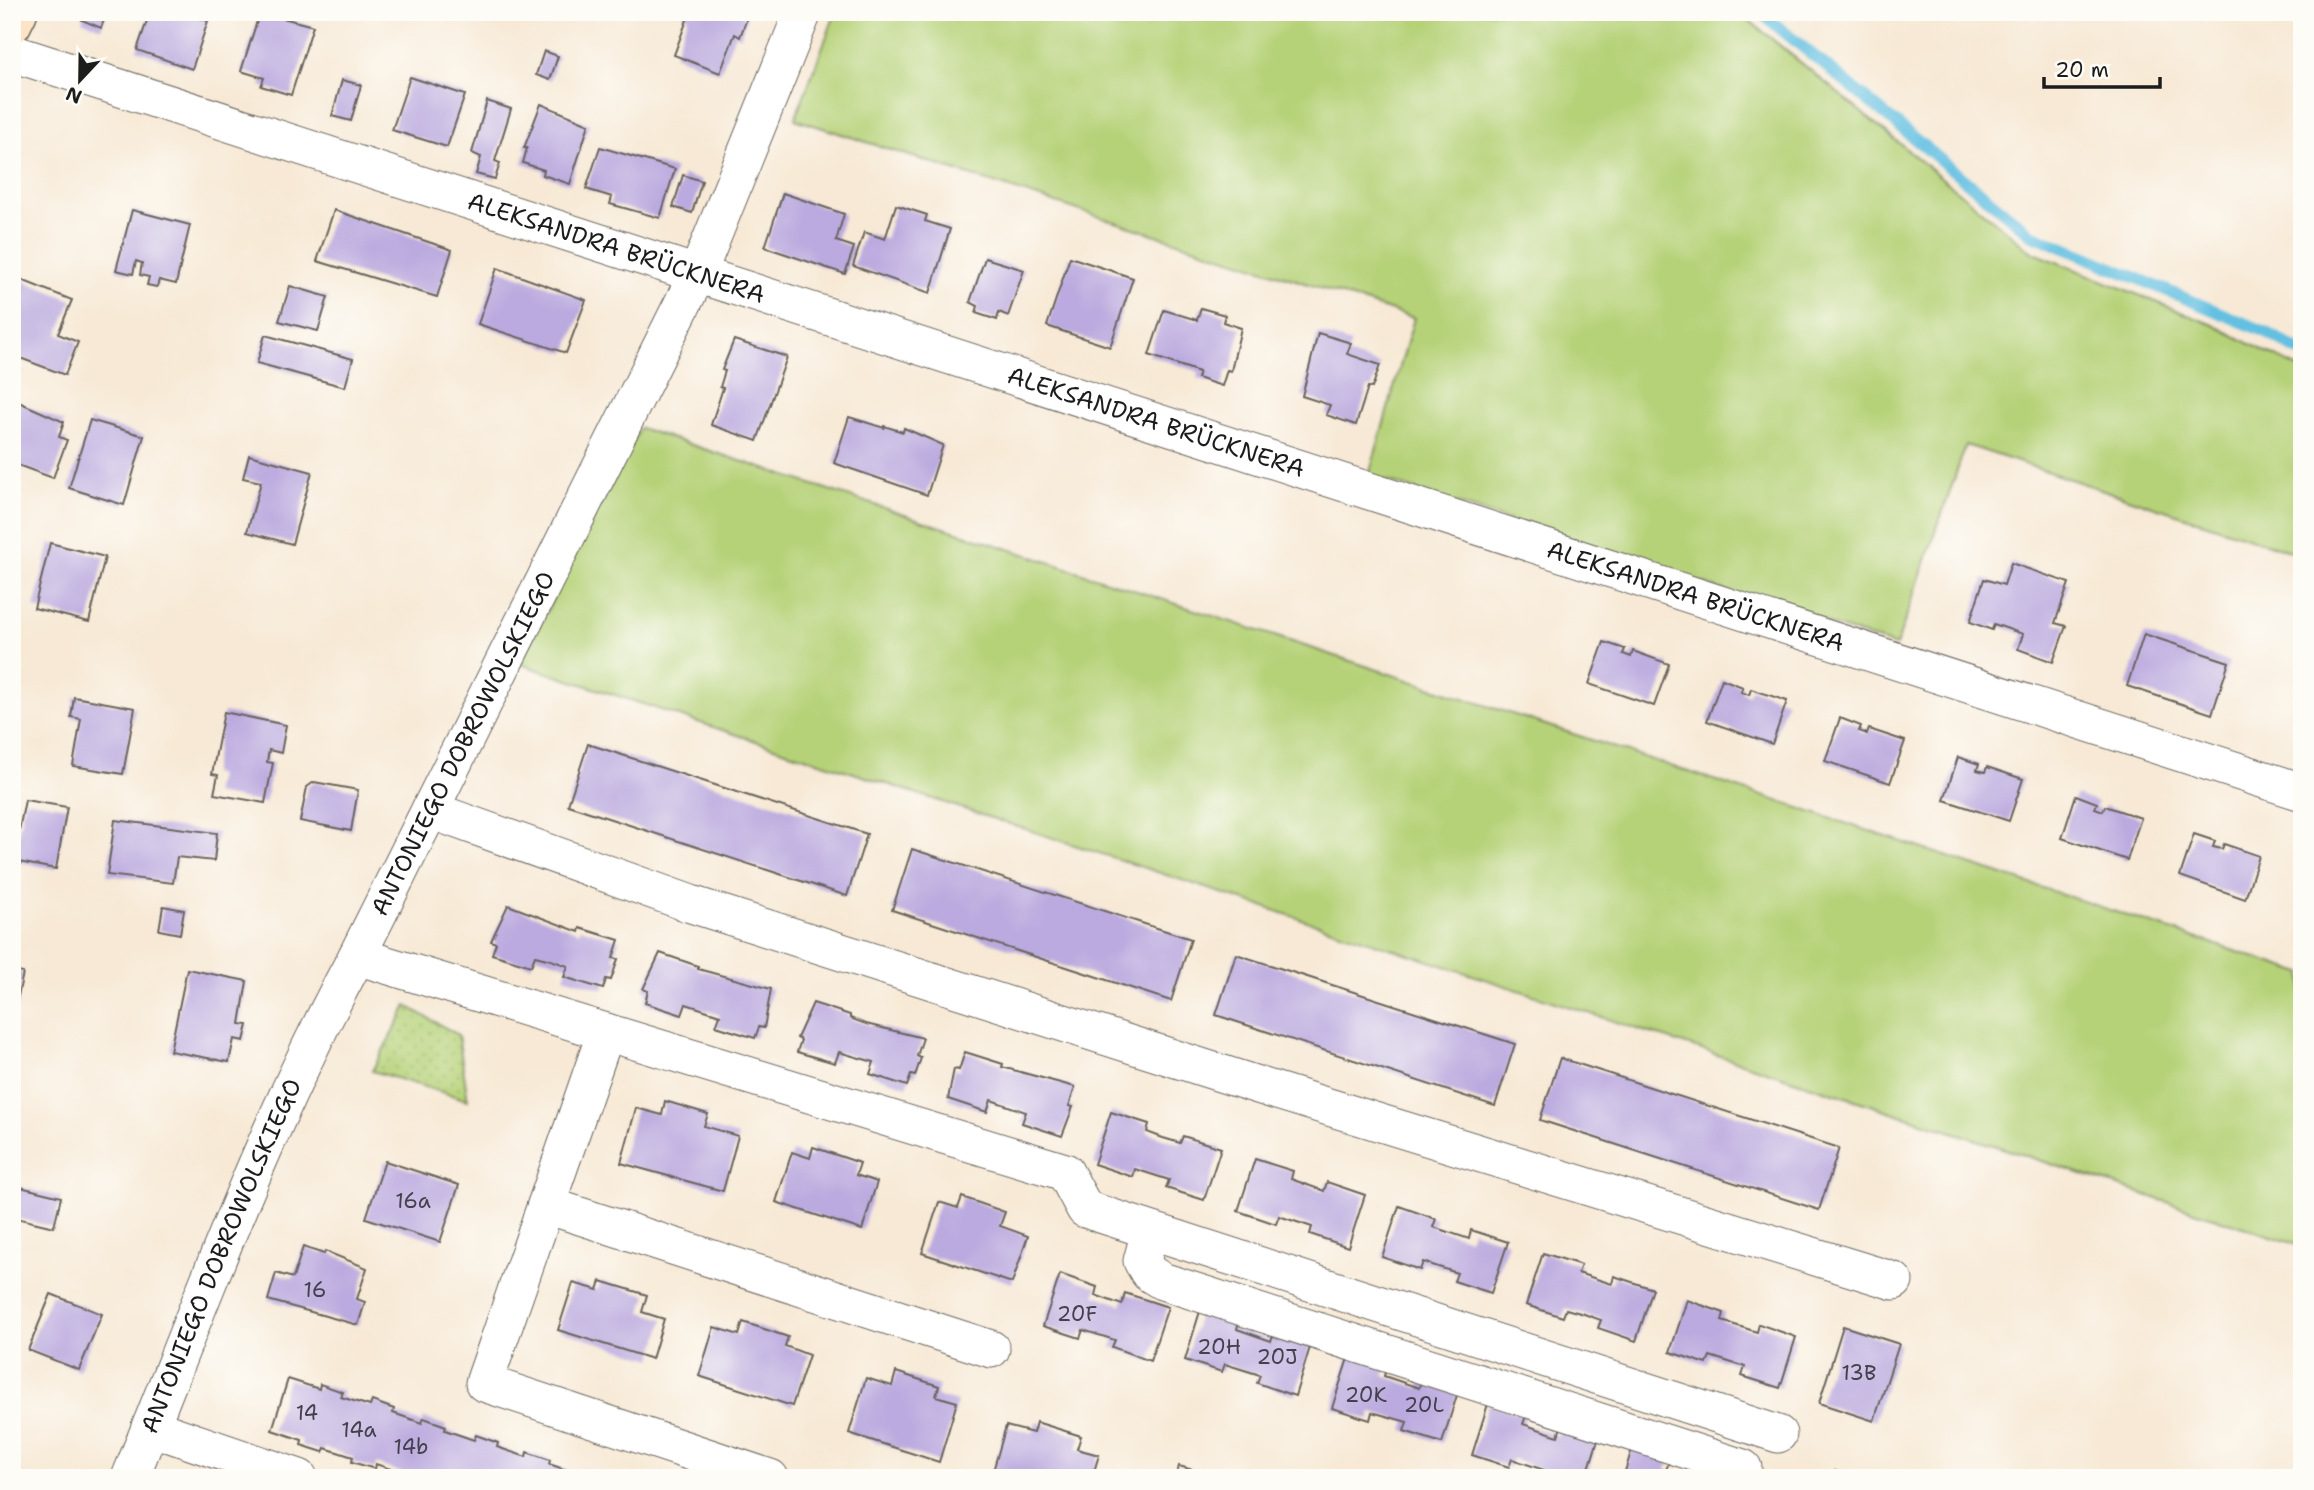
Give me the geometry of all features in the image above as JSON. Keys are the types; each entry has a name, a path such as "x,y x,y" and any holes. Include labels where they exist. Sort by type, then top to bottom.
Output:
{"street":[{"path":"12,24 18,12"},
{"name":"ANTONIEGO DOBROWOLSKIEGO","path":"130,1478 272,1131 317,1031 697,275 803,12"},
{"name":"ALEKSANDRA BRÜCKNERA","path":"12,53 2302,792"},
{"path":"430,810 730,916 1280,1093 1894,1280"},
{"path":"357,956 1065,1172 1085,1209 1778,1434"},
{"path":"606,1032 484,1383 770,1478"},
{"path":"545,1205 991,1349"},
{"path":"1150,1231 1142,1261 1149,1273 1162,1281 1744,1468"},
{"path":"150,1427 299,1478"}],"green space":[{"path":"836,12 1739,12 2032,252 2213,325 2302,370 2302,555 1966,445 1896,646 1369,475 1414,318 795,119"},
{"path":"640,428 2302,973 2302,1246 520,664"},
{"path":"407,1006 458,1035 468,1100 372,1071"}],"building":[{"path":"85,12 107,12 101,28 82,20"},
{"path":"150,12 181,12 208,21 192,69 137,50"},
{"path":"260,12 313,26 291,95 261,86 264,78 241,71"},
{"path":"684,12 743,12 742,16 747,18 740,37 735,34 720,73 674,55 688,17 683,15"},
{"path":"544,51 558,56 550,80 536,75"},
{"path":"410,77 465,95 447,147 392,130"},
{"path":"342,80 361,85 351,121 332,116"},
{"path":"487,101 511,109 495,161 500,163 495,179 476,174 481,157 472,153"},
{"path":"541,104 589,124 570,184 543,175 544,170 523,163 527,148 524,148"},
{"path":"600,147 675,169 660,218 610,204 612,197 586,189"},
{"path":"683,175 702,181 692,213 673,207"},
{"path":"783,193 844,214 836,241 854,247 845,274 765,247"},
{"path":"896,205 927,215 925,221 950,229 930,293 853,266 864,232 885,239"},
{"path":"132,210 190,225 176,284 159,280 157,287 147,285 149,277 140,275 142,263 136,261 133,274 116,270"},
{"path":"334,210 452,250 437,297 317,261"},
{"path":"1070,257 1133,278 1110,347 1047,326"},
{"path":"985,258 1024,270 1008,316 999,312 997,320 976,313 978,306 970,302"},
{"path":"497,268 586,300 566,353 478,324"},
{"path":"19,279 72,300 58,334 78,342 65,375 12,355 12,298"},
{"path":"290,286 328,297 318,331 279,321"},
{"path":"1201,308 1225,315 1223,322 1241,328 1231,371 1227,370 1222,386 1197,378 1199,372 1149,355 1164,310 1197,320"},
{"path":"1318,333 1351,343 1347,354 1380,365 1372,388 1368,387 1356,425 1326,415 1330,405 1302,396"},
{"path":"265,335 353,359 345,387 257,363"},
{"path":"734,340 787,357 757,441 711,425 723,388 720,387 725,371 722,370"},
{"path":"12,399 64,422 59,437 67,440 53,478 12,463"},
{"path":"849,417 903,432 904,428 943,445 927,495 834,463"},
{"path":"90,420 144,436 124,505 69,488"},
{"path":"249,455 312,472 292,544 247,532 261,482 243,478"},
{"path":"50,543 105,557 89,622 34,608"},
{"path":"2011,563 2069,583 2055,623 2066,626 2053,662 2018,649 2023,634 1994,624 1992,630 1970,622 1984,579 2004,585"},
{"path":"2144,634 2229,662 2212,714 2127,686"},
{"path":"1604,642 1625,649 1623,654 1631,657 1633,651 1669,664 1654,706 1589,684"},
{"path":"1722,679 1743,687 1741,692 1749,695 1751,689 1787,701 1772,744 1707,721"},
{"path":"74,697 135,708 123,774 73,766 81,719 71,717"},
{"path":"224,712 286,725 281,753 269,750 267,762 273,763 265,803 214,794 218,775 212,774"},
{"path":"1840,718 1861,726 1859,731 1867,734 1869,729 1905,741 1890,783 1825,761"},
{"path":"588,744 867,834 847,896 568,805"},
{"path":"1958,757 1979,764 1977,770 1985,772 1987,767 2023,779 2009,821 1944,800"},
{"path":"314,782 358,790 351,831 300,821 307,787"},
{"path":"2076,795 2097,803 2095,808 2103,811 2105,806 2141,818 2127,860 2062,838"},
{"path":"25,800 67,807 56,869 13,861"},
{"path":"115,820 217,833 214,861 177,857 173,883 107,875"},
{"path":"2194,834 2215,841 2213,847 2222,849 2224,844 2259,856 2245,899 2180,876"},
{"path":"912,849 1191,939 1171,1001 892,910"},
{"path":"508,905 579,932 580,928 619,940 613,958 618,959 611,980 606,979 603,989 564,977 568,966 551,960 535,956 531,966 492,954 496,943 491,941"},
{"path":"163,906 184,910 180,934 159,930"},
{"path":"660,953 698,966 698,969 771,989 764,1028 759,1027 755,1038 716,1026 720,1015 686,1004 682,1015 645,1003 648,991 643,989"},
{"path":"1236,954 1515,1044 1495,1106 1216,1015"},
{"path":"187,969 247,981 240,1024 248,1025 244,1041 234,1039 229,1062 170,1051"},
{"path":"12,971 23,973 13,1019 12,1019"},
{"path":"813,1003 850,1015 850,1018 866,1024 923,1038 917,1056 921,1058 915,1076 911,1075 907,1086 870,1074 874,1062 839,1052 835,1063 797,1052 801,1040 797,1038"},
{"path":"965,1052 1003,1064 1002,1067 1075,1087 1069,1106 1073,1107 1062,1136 1022,1123 1026,1112 991,1100 987,1112 948,1099 954,1069 959,1070"},
{"path":"1560,1058 1839,1148 1819,1210 1540,1120"},
{"path":"665,1101 708,1114 704,1126 738,1136 723,1191 621,1163 636,1108 662,1115"},
{"path":"1111,1112 1149,1124 1147,1132 1163,1138 1180,1143 1183,1136 1221,1148 1204,1200 1166,1188 1169,1180 1135,1169 1133,1177 1094,1164"},
{"path":"813,1147 860,1163 856,1175 877,1182 862,1230 776,1202 792,1152 810,1158"},
{"path":"1255,1159 1293,1171 1291,1179 1324,1191 1327,1182 1365,1195 1348,1247 1310,1234 1312,1227 1279,1216 1276,1224 1238,1211"},
{"path":"385,1161 459,1185 440,1242 366,1218"},
{"path":"12,1185 61,1197 54,1227 12,1217"},
{"path":"962,1197 1005,1212 1000,1226 1028,1236 1012,1283 922,1253 939,1202 958,1208"},
{"path":"1399,1206 1436,1219 1433,1227 1469,1239 1471,1230 1508,1242 1491,1293 1454,1281 1457,1273 1423,1262 1420,1270 1382,1257"},
{"path":"303,1247 324,1254 325,1251 367,1268 357,1299 365,1302 358,1325 268,1300 276,1273 293,1278"},
{"path":"1543,1253 1581,1265 1578,1273 1612,1284 1614,1276 1653,1289 1636,1341 1598,1328 1601,1320 1584,1314 1566,1309 1563,1317 1526,1305"},
{"path":"1060,1274 1097,1287 1095,1295 1122,1305 1125,1293 1168,1307 1150,1361 1112,1347 1115,1340 1083,1330 1080,1338 1043,1326"},
{"path":"601,1281 647,1295 642,1312 664,1319 652,1359 558,1330 573,1283 598,1290"},
{"path":"51,1294 102,1314 79,1370 28,1350"},
{"path":"1687,1300 1724,1313 1722,1321 1757,1332 1759,1324 1796,1337 1780,1388 1742,1376 1745,1367 1710,1356 1707,1364 1670,1352"},
{"path":"1201,1308 1239,1321 1237,1329 1271,1341 1274,1332 1311,1344 1295,1396 1257,1383 1260,1375 1225,1364 1222,1372 1185,1360"},
{"path":"743,1322 788,1337 785,1346 809,1355 792,1406 699,1376 714,1327 739,1335"},
{"path":"1843,1326 1899,1344 1874,1421 1819,1403"},
{"path":"1349,1355 1386,1368 1384,1376 1419,1388 1421,1380 1458,1392 1442,1443 1404,1431 1407,1422 1372,1412 1370,1420 1332,1408"},
{"path":"896,1372 939,1386 936,1396 957,1402 939,1462 849,1433 866,1378 892,1386"},
{"path":"288,1379 319,1389 320,1384 343,1392 341,1397 370,1406 372,1401 394,1409 393,1413 422,1423 424,1418 446,1426 445,1430 474,1440 476,1435 498,1443 497,1447 526,1457 527,1452 550,1460 549,1464 578,1474 579,1469 605,1478 404,1478 405,1474 376,1464 375,1469 352,1462 353,1457 325,1448 323,1452 301,1445 302,1440 272,1430"},
{"path":"1488,1404 1526,1416 1523,1424 1558,1436 1561,1427 1598,1440 1586,1478 1544,1478 1547,1471 1512,1459 1509,1467 1472,1455"},
{"path":"1036,1422 1081,1436 1077,1449 1099,1455 1092,1478 991,1478 1006,1426 1033,1433"},
{"path":"1632,1449 1669,1462 1666,1470 1688,1478 1623,1478"},
{"path":"1179,1466 1217,1477 1217,1478 1176,1478"},
{"path":"1835,1471 1854,1477 1854,1478 1832,1478"}],"waterway":[{"path":"1760,12 2031,234 2266,332 2302,353"}]}
